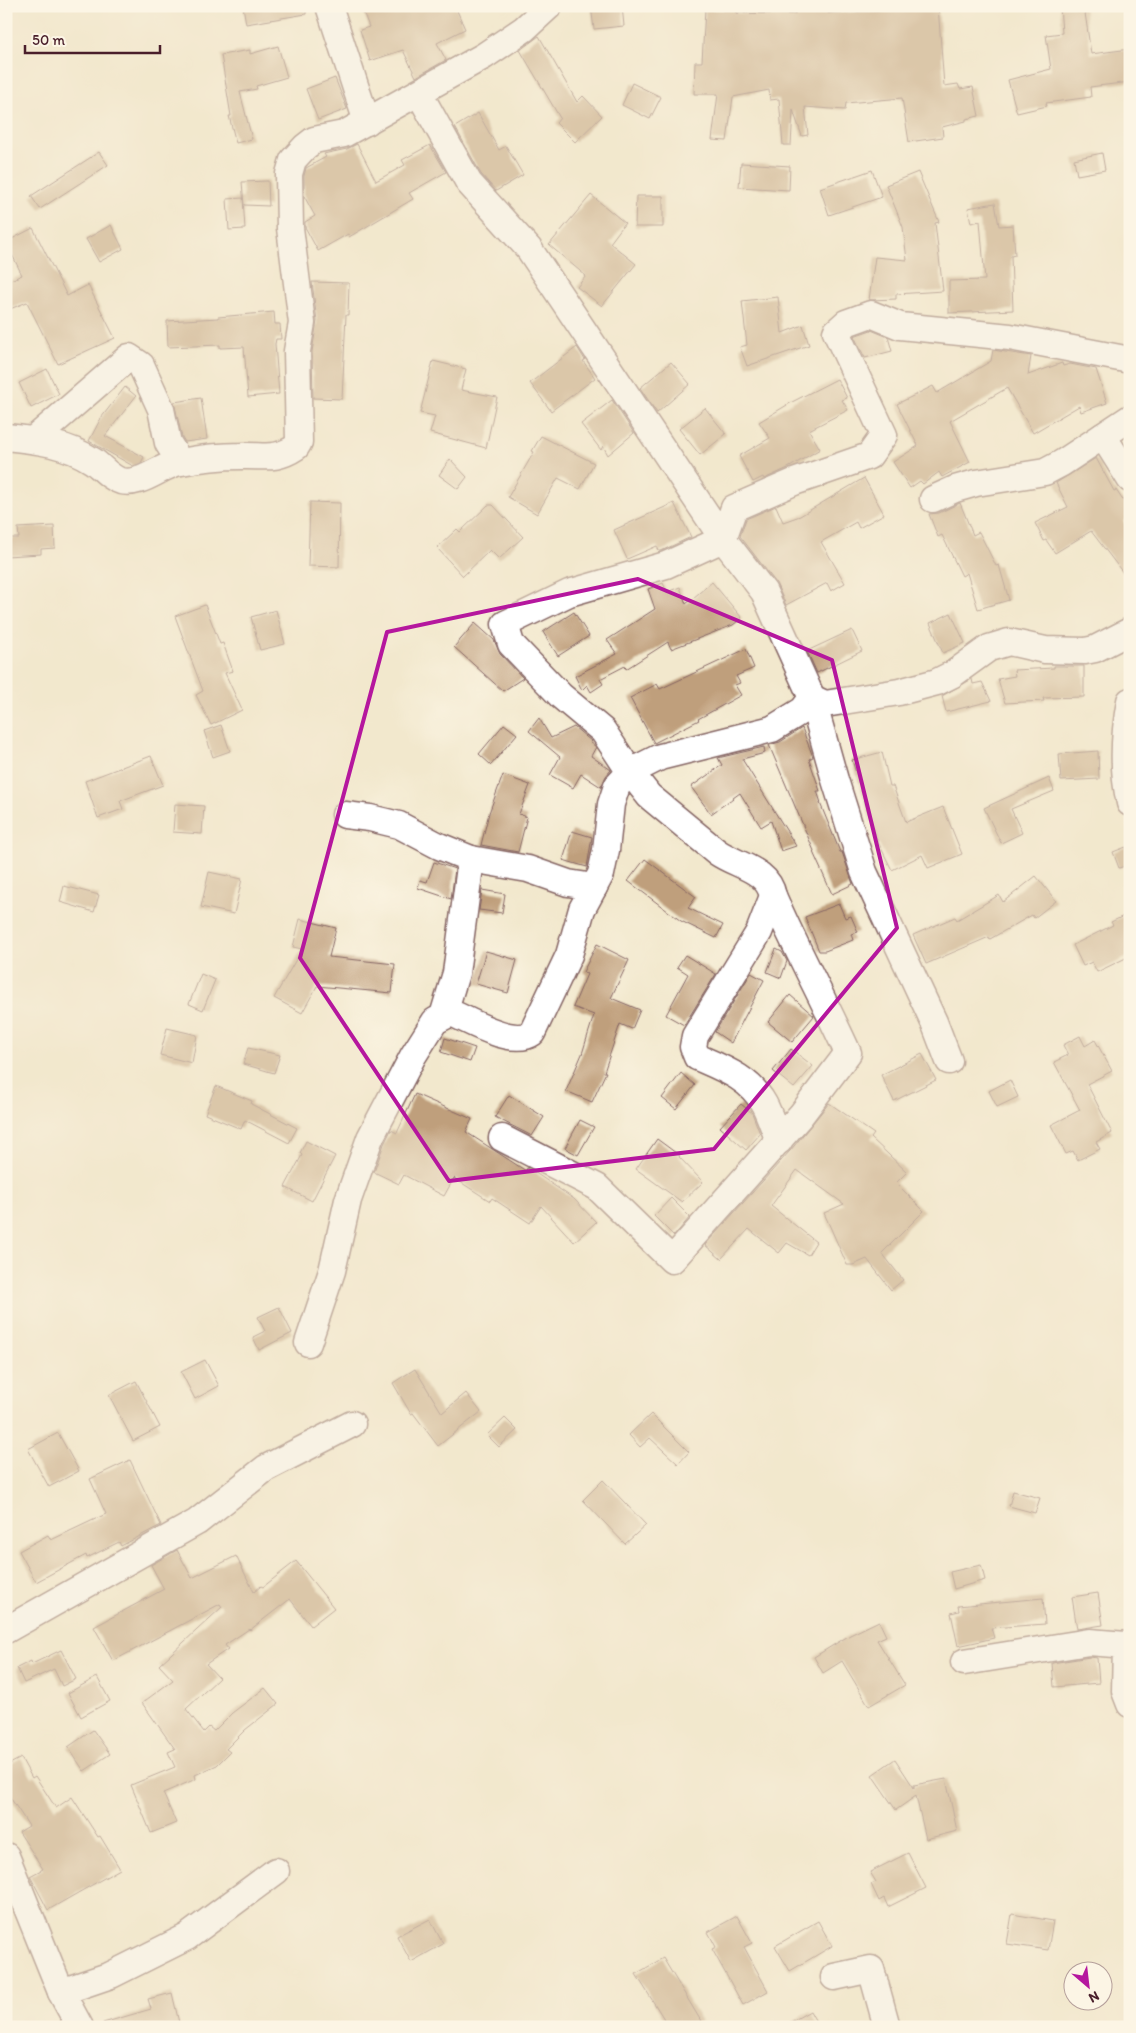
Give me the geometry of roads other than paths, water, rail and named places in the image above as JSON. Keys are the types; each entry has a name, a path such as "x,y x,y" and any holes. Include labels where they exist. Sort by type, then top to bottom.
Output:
{"street":[{"path":"329,6 368,122"},
{"path":"6,438 33,440 67,448 93,461 119,480 128,482 137,481 180,462 244,455 258,458 272,457 296,447 299,442 297,351 302,323 290,228 289,174 293,160 305,146 314,140 344,134 419,94 484,56 524,29 549,6"},
{"path":"419,94 469,183 529,249 723,539 764,592 812,698 864,872 934,1022 949,1060"},
{"path":"502,1138 597,1186 672,1260 779,1141 848,1053 798,952 773,896 771,886 764,878 750,868 717,852 649,796 630,772 603,731 561,696 511,644 504,624 569,593 666,565 723,539 734,508 794,482 869,456 884,435 836,332 846,323 871,314 900,326 1010,337 1130,360"},
{"path":"33,440 130,358 141,366 161,409 168,443 180,462"},
{"path":"933,499 955,489 976,483 1045,472 1062,464 1130,418"},
{"path":"1103,436 1130,479"},
{"path":"812,698 826,704 899,692 937,682 953,674 989,648 1009,642 1045,650 1085,651 1095,649 1130,631"},
{"path":"308,1343 332,1272 348,1200 370,1138 413,1056 436,1021 443,1016 456,1014 497,1033 524,1037 532,1033 569,955 582,909 601,874 611,804 617,786 630,772 660,757 684,749 772,729 803,710 812,698"},
{"path":"1130,701 1126,726 1126,787 1130,803"},
{"path":"345,815 370,818 399,825 439,846 471,859 528,869 568,884 594,887"},
{"path":"443,1016 456,973 471,859"},
{"path":"773,896 759,932 695,1036 692,1046 697,1057 731,1072 752,1089 764,1104 779,1141"},
{"path":"6,1630 197,1522 266,1468 352,1424"},
{"path":"964,1662 1089,1642 1128,1645 1125,1691 1130,1704"},
{"path":"6,1856 61,1992 80,2027"},
{"path":"61,1992 111,1975 187,1937 276,1871"},
{"path":"834,1977 871,1969 886,2027"}]}
